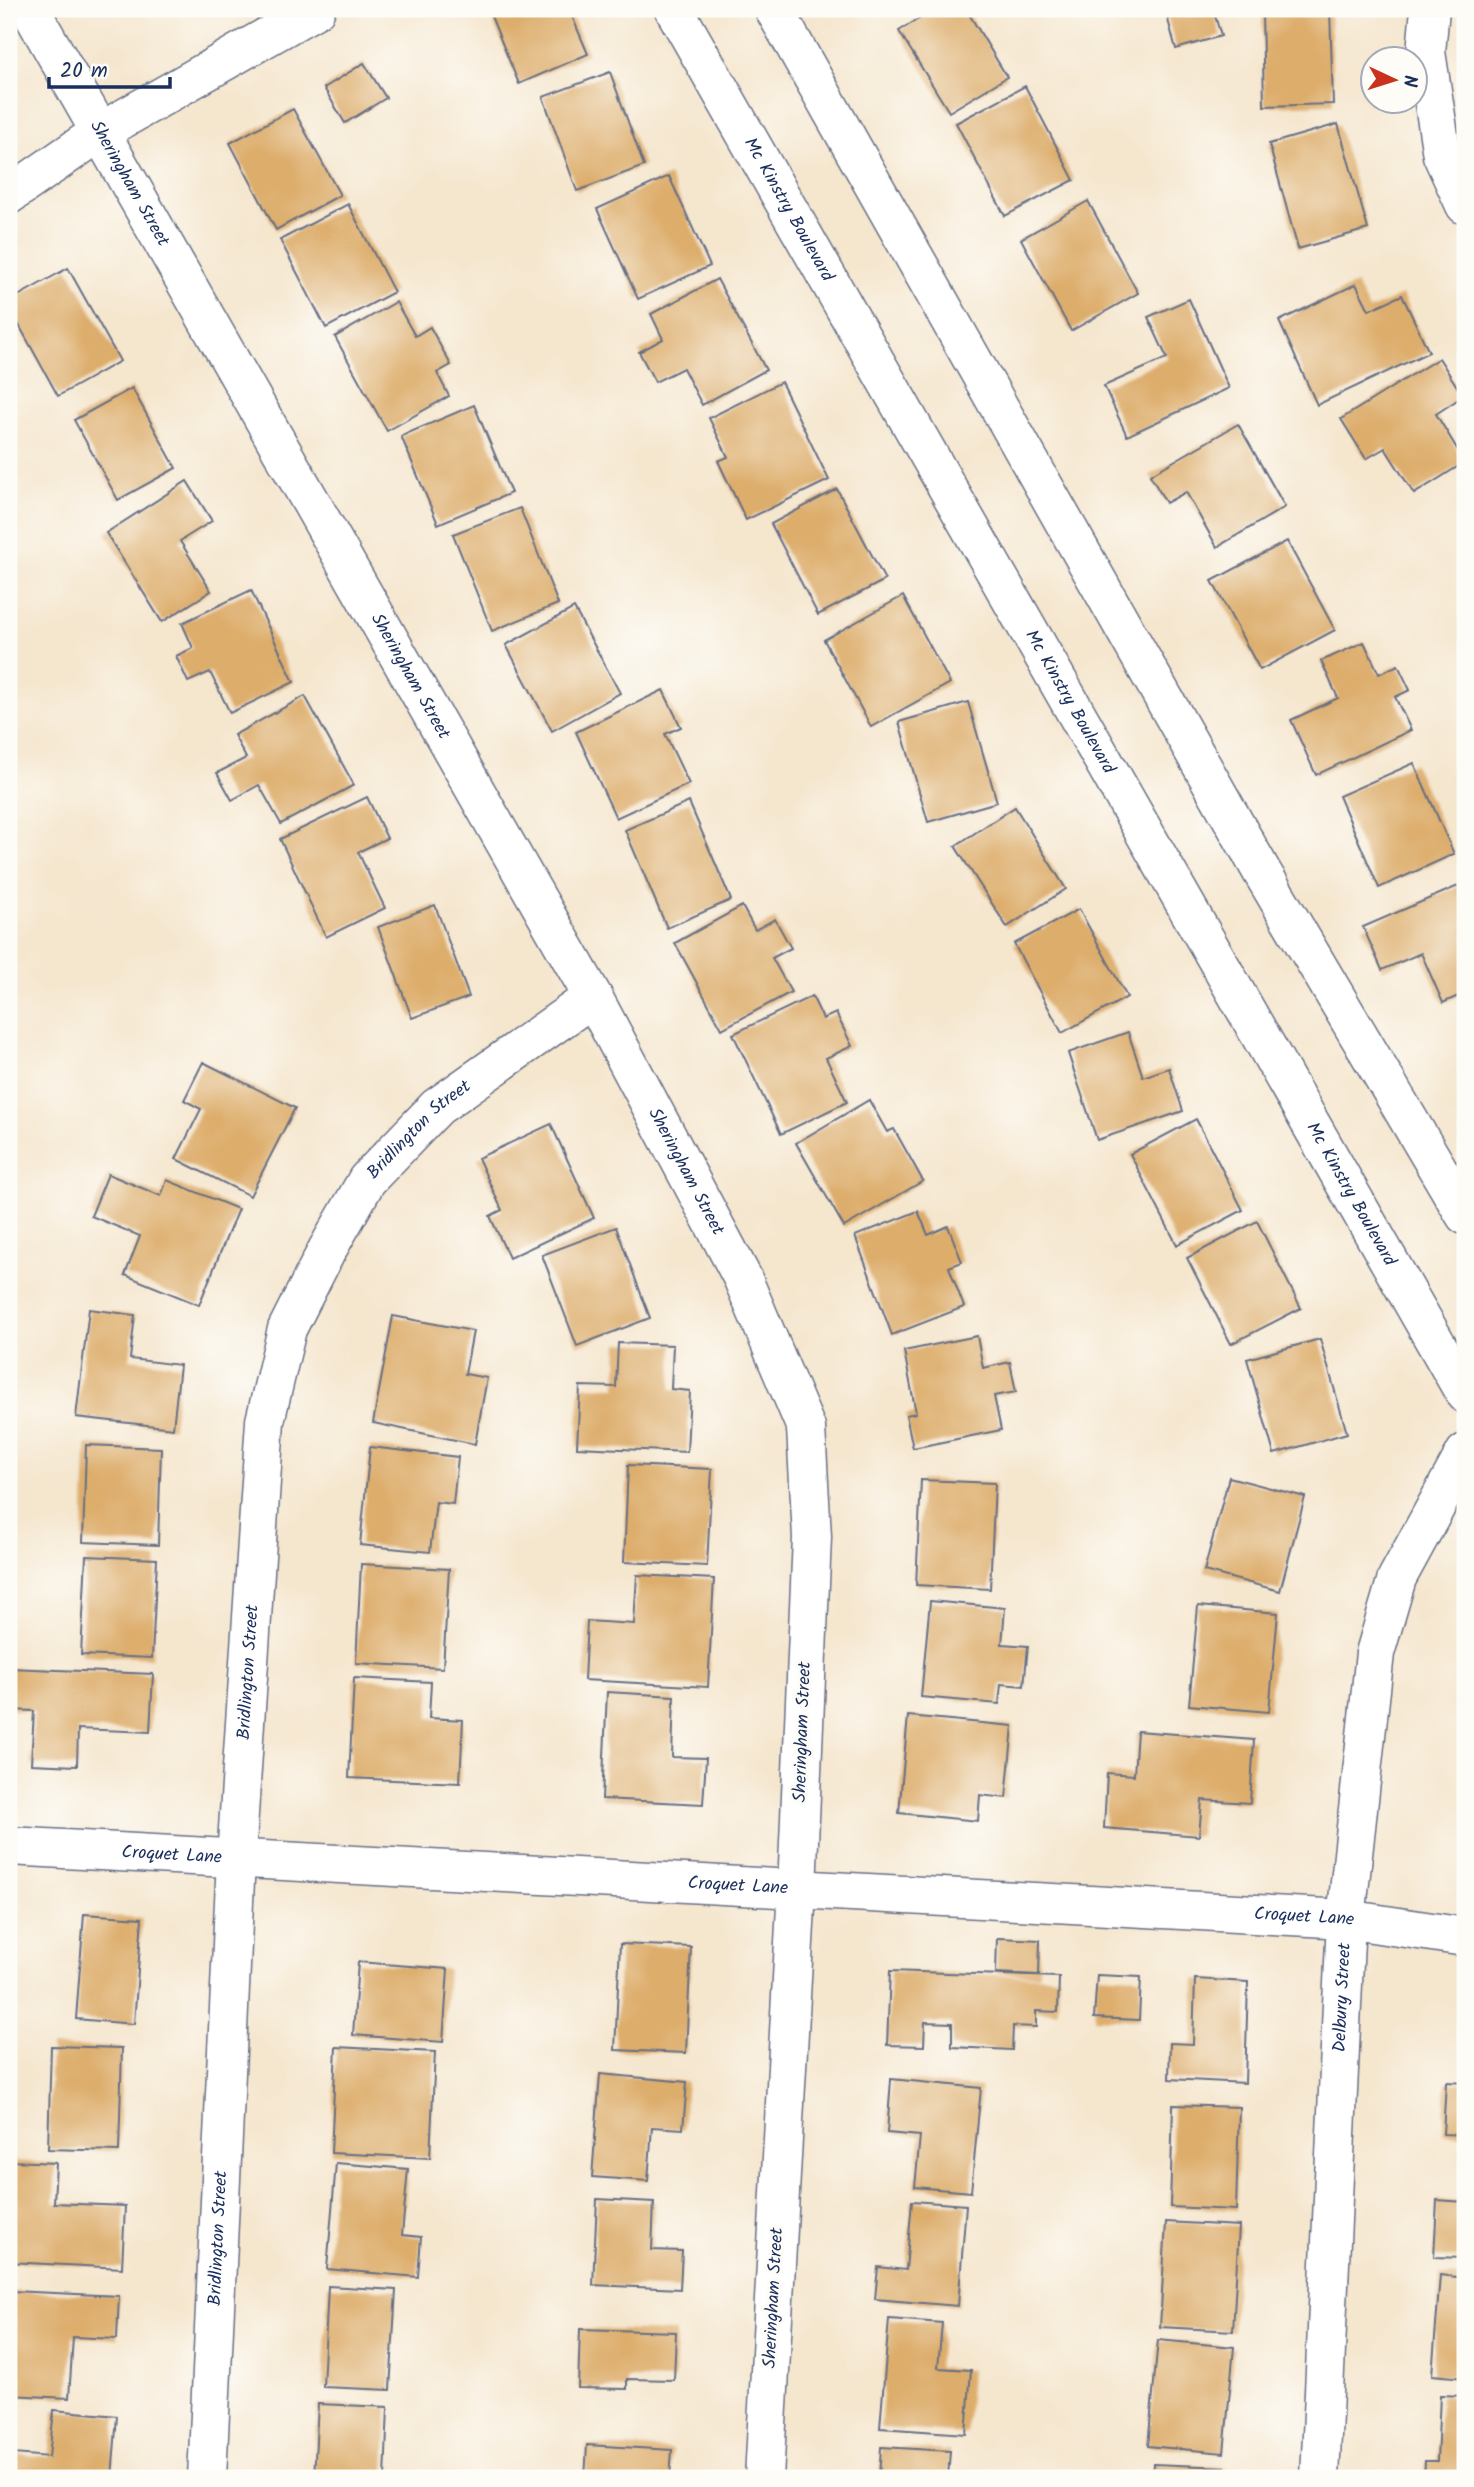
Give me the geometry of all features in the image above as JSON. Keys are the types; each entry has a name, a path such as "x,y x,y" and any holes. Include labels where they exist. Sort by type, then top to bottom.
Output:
{"street":[{"name":"Sheringham Street","path":"30,9 593,997 742,1277 806,1428 812,1537 797,1889 764,2478"},
{"path":"9,195 100,132 316,9"},
{"name":"Mc Kinstry Boulevard","path":"674,9 1465,1394"},
{"path":"774,9 1262,872 1465,1215"},
{"path":"1430,9 1426,52 1441,155 1465,205"},
{"name":"Bridlington Street","path":"207,2478 236,1859 265,1421 287,1329 327,1250 367,1180 437,1107 593,997"},
{"name":"Delbury Street","path":"1320,2478 1346,1919 1375,1653 1397,1578 1465,1453"},
{"name":"Croquet Lane","path":"9,1846 1346,1919 1465,1937"}],"building":[{"path":"488,9 569,9 588,54 519,84"},
{"path":"935,9 966,9 1007,77 949,112 899,31"},
{"path":"1165,9 1213,9 1221,36 1176,49"},
{"path":"1330,9 1333,104 1264,106 1262,12"},
{"path":"364,63 386,98 345,123 324,88"},
{"path":"610,72 644,166 577,191 543,97"},
{"path":"1025,86 1074,180 1005,216 956,123"},
{"path":"293,109 340,195 276,230 230,143"},
{"path":"1338,124 1368,229 1298,249 1269,144"},
{"path":"669,176 710,266 638,299 597,209"},
{"path":"1088,201 1138,293 1071,331 1021,239"},
{"path":"348,204 394,292 326,328 280,240"},
{"path":"68,268 120,361 58,396 9,307 9,301"},
{"path":"717,279 766,370 702,405 683,368 655,382 639,352 663,339 651,314"},
{"path":"1356,284 1369,310 1402,295 1429,352 1317,405 1279,321"},
{"path":"1189,299 1229,388 1127,436 1104,386 1167,358 1148,317"},
{"path":"396,302 415,336 430,327 451,365 437,373 449,396 387,431 335,337"},
{"path":"1439,358 1463,396 1436,414 1465,462 1414,494 1385,448 1366,459 1341,419"},
{"path":"781,382 829,480 746,520 718,461 728,457 709,418"},
{"path":"132,388 176,468 118,500 74,420"},
{"path":"474,405 511,493 438,524 401,436"},
{"path":"1238,424 1285,507 1217,547 1186,492 1166,503 1150,475"},
{"path":"187,481 212,521 180,541 211,591 162,622 106,533"},
{"path":"837,489 885,580 818,615 771,524"},
{"path":"520,508 558,604 492,631 453,534"},
{"path":"1287,541 1335,630 1260,670 1212,581"},
{"path":"251,590 294,682 230,713 210,672 188,682 176,656 193,648 182,623"},
{"path":"903,596 950,683 871,727 824,640"},
{"path":"574,608 620,693 552,731 506,645"},
{"path":"1364,642 1379,674 1398,665 1410,690 1395,697 1411,730 1316,775 1291,720 1338,698 1321,661"},
{"path":"663,690 681,727 665,734 689,784 616,818 576,732"},
{"path":"305,696 354,785 281,824 259,785 232,800 217,773 246,758 234,735"},
{"path":"968,702 997,802 928,822 899,722"},
{"path":"1414,763 1454,854 1379,888 1339,796"},
{"path":"367,797 387,838 358,852 385,908 326,937 280,839"},
{"path":"689,802 731,900 667,928 625,830"},
{"path":"1015,807 1066,889 1007,927 955,846"},
{"path":"1465,883 1465,993 1443,1003 1421,953 1382,970 1363,927"},
{"path":"435,905 469,997 412,1018 378,927"},
{"path":"742,906 755,930 775,919 791,948 772,958 791,992 722,1029 675,943"},
{"path":"1079,909 1127,997 1062,1033 1014,944"},
{"path":"812,996 823,1019 836,1013 852,1046 826,1058 847,1102 781,1134 733,1034"},
{"path":"1128,1032 1143,1077 1169,1068 1183,1111 1097,1140 1068,1053"},
{"path":"203,1062 295,1108 250,1196 176,1159 201,1109 184,1100"},
{"path":"869,1100 887,1132 894,1129 923,1181 844,1227 796,1143"},
{"path":"1196,1119 1243,1210 1177,1245 1130,1154"},
{"path":"551,1124 594,1218 509,1258 490,1216 502,1210 478,1158"},
{"path":"108,1174 161,1196 167,1180 238,1209 199,1305 125,1275 140,1236 91,1216"},
{"path":"918,1211 928,1235 948,1226 962,1262 949,1267 964,1307 892,1335 855,1236"},
{"path":"1257,1221 1301,1308 1231,1344 1187,1258"},
{"path":"616,1227 650,1318 577,1346 542,1255"},
{"path":"89,1309 135,1315 130,1359 180,1365 173,1428 76,1417"},
{"path":"393,1316 473,1331 465,1374 487,1378 475,1444 373,1423"},
{"path":"977,1336 983,1368 1010,1362 1016,1392 994,1396 1001,1430 913,1448 906,1415 916,1413 904,1351"},
{"path":"1320,1339 1347,1433 1274,1454 1247,1359"},
{"path":"618,1343 673,1345 671,1389 690,1391 687,1452 577,1447 580,1386 616,1387"},
{"path":"86,1445 161,1448 158,1545 83,1542"},
{"path":"370,1447 458,1457 453,1504 436,1502 430,1552 360,1545"},
{"path":"628,1465 712,1469 707,1566 624,1562"},
{"path":"1229,1477 1305,1497 1280,1591 1204,1571"},
{"path":"921,1480 995,1483 990,1589 916,1585"},
{"path":"86,1556 157,1559 152,1658 81,1655"},
{"path":"361,1564 449,1569 443,1668 356,1663"},
{"path":"637,1575 714,1579 708,1687 584,1680 587,1621 634,1624"},
{"path":"930,1601 1005,1608 1002,1644 1028,1646 1024,1686 1001,1684 999,1704 921,1697"},
{"path":"1198,1606 1278,1613 1269,1712 1189,1705"},
{"path":"9,1668 153,1674 150,1732 78,1729 77,1766 31,1764 34,1711 9,1710"},
{"path":"354,1678 431,1682 429,1718 463,1720 460,1783 349,1778"},
{"path":"607,1692 674,1696 672,1757 706,1758 703,1804 602,1799"},
{"path":"908,1716 1013,1726 1006,1798 980,1795 978,1821 899,1813"},
{"path":"1137,1731 1254,1740 1250,1803 1202,1800 1199,1836 1104,1828 1107,1773 1134,1775"},
{"path":"84,1914 142,1918 134,2024 76,2019"},
{"path":"997,1938 1040,1940 1039,1975 996,1973"},
{"path":"620,1944 691,1947 686,2053 615,2050"},
{"path":"358,1962 448,1969 443,2042 353,2035"},
{"path":"890,1971 1059,1977 1058,2012 1036,2011 1036,2027 1013,2026 1012,2050 952,2047 952,2023 925,2022 924,2046 887,2045"},
{"path":"1097,1975 1141,1977 1139,2020 1094,2018"},
{"path":"1195,1979 1248,1982 1245,2083 1169,2079 1170,2043 1193,2044"},
{"path":"51,2046 122,2048 119,2151 48,2149"},
{"path":"336,2047 435,2052 430,2158 331,2153"},
{"path":"600,2074 687,2082 683,2129 652,2127 648,2181 592,2177"},
{"path":"891,2079 981,2088 971,2192 915,2187 920,2136 887,2133"},
{"path":"1446,2082 1465,2083 1465,2135 1443,2134"},
{"path":"1173,2105 1239,2107 1236,2210 1170,2207"},
{"path":"11,2161 56,2163 54,2203 125,2206 122,2268 9,2262"},
{"path":"336,2163 408,2169 402,2235 421,2237 418,2277 327,2269"},
{"path":"597,2199 654,2202 652,2250 682,2251 680,2289 593,2285"},
{"path":"1437,2200 1465,2202 1465,2258 1434,2257"},
{"path":"912,2201 966,2205 958,2306 875,2299 878,2267 906,2270"},
{"path":"1166,2222 1239,2226 1233,2331 1160,2327"},
{"path":"1440,2275 1465,2278 1465,2378 1432,2375"},
{"path":"328,2286 396,2290 390,2390 323,2387"},
{"path":"11,2291 119,2296 117,2339 73,2337 69,2398 9,2395"},
{"path":"889,2319 942,2323 938,2368 971,2370 966,2434 880,2428"},
{"path":"580,2329 676,2332 674,2380 627,2379 627,2389 578,2388"},
{"path":"1158,2340 1234,2347 1224,2453 1148,2446"},
{"path":"1440,2395 1465,2396 1465,2478 1424,2478 1425,2461 1437,2461"},
{"path":"318,2404 388,2407 385,2478 314,2478"},
{"path":"54,2410 117,2416 112,2478 12,2478 14,2454 49,2457"},
{"path":"587,2445 672,2450 670,2478 585,2478"},
{"path":"881,2447 950,2451 948,2478 879,2478"},
{"path":"1153,2464 1225,2467 1225,2478 1152,2478"}]}
